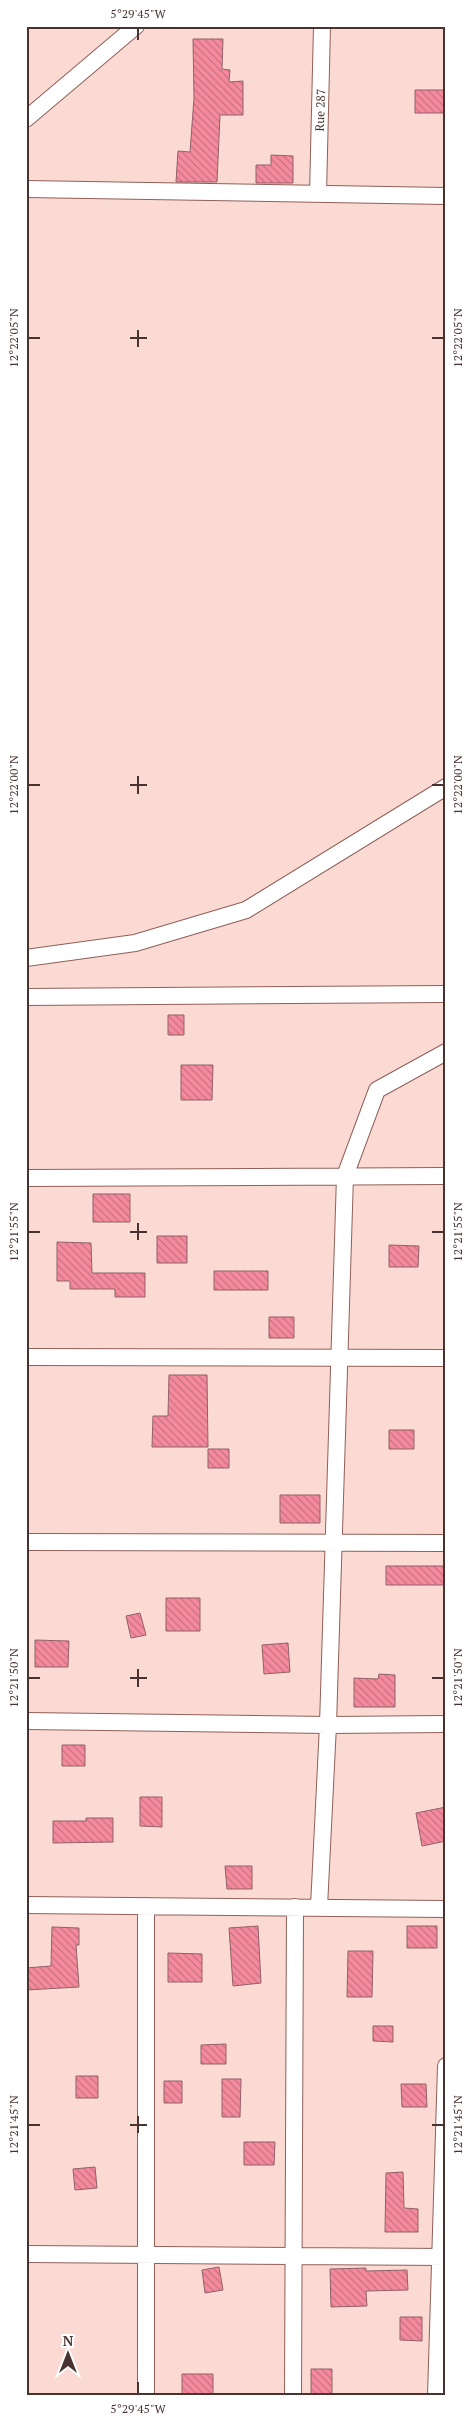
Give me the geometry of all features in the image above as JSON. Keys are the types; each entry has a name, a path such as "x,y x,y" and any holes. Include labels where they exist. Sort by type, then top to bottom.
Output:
{"street":[{"path":"26,119 136,26"},
{"name":"Rue 287","path":"318,194 322,26"},
{"path":"26,189 446,196"},
{"path":"26,958 135,943 246,910 446,787"},
{"path":"26,997 446,994"},
{"path":"319,1907 328,1725 345,1176 377,1090 446,1052"},
{"path":"26,1178 446,1176"},
{"path":"26,1358 446,1358"},
{"path":"26,1542 446,1543"},
{"path":"26,1720 328,1725 446,1724"},
{"path":"26,1905 446,1909"},
{"path":"146,1906 146,2396"},
{"path":"293,2396 295,1907"},
{"path":"436,2396 443,2257 446,2066"},
{"path":"26,2254 443,2257"}],"building":[{"path":"193,39 223,39 222,69 230,70 229,82 243,81 243,115 220,115 217,182 176,182 178,151 190,152 194,98"},
{"path":"415,90 446,90 446,113 415,113"},
{"path":"271,155 293,156 293,183 256,183 256,165 271,165"},
{"path":"168,1015 184,1015 184,1035 168,1035"},
{"path":"181,1065 213,1065 212,1100 181,1100"},
{"path":"93,1194 130,1194 130,1222 93,1222"},
{"path":"157,1236 187,1236 187,1263 157,1263"},
{"path":"57,1242 91,1243 92,1273 145,1273 145,1297 115,1297 115,1289 70,1289 70,1281 57,1281"},
{"path":"389,1245 419,1246 418,1267 389,1267"},
{"path":"214,1271 268,1271 268,1290 214,1290"},
{"path":"269,1317 294,1317 294,1338 269,1338"},
{"path":"169,1375 207,1375 208,1447 152,1447 153,1416 168,1416"},
{"path":"389,1430 414,1430 414,1449 389,1449"},
{"path":"208,1449 229,1449 229,1468 208,1468"},
{"path":"280,1495 320,1495 320,1523 280,1523"},
{"path":"386,1566 446,1566 446,1585 386,1585"},
{"path":"166,1598 200,1598 200,1631 166,1631"},
{"path":"140,1613 146,1635 131,1638 126,1616"},
{"path":"35,1640 69,1641 68,1667 35,1667"},
{"path":"288,1643 290,1672 264,1674 262,1645"},
{"path":"379,1674 395,1675 395,1707 354,1707 354,1678 378,1679"},
{"path":"62,1745 85,1745 85,1766 62,1766"},
{"path":"140,1797 162,1797 162,1827 140,1826"},
{"path":"446,1807 446,1841 422,1846 416,1813"},
{"path":"86,1818 113,1818 113,1842 53,1843 53,1821 86,1821"},
{"path":"225,1866 252,1866 252,1889 227,1889"},
{"path":"258,1926 261,1983 233,1986 229,1928"},
{"path":"407,1926 437,1926 437,1948 407,1948"},
{"path":"52,1927 79,1928 79,1945 76,1945 79,1987 26,1990 26,1968 51,1966"},
{"path":"348,1951 373,1951 372,1997 347,1997"},
{"path":"168,1953 202,1954 202,1982 168,1982"},
{"path":"373,2026 393,2026 393,2042 373,2041"},
{"path":"226,2044 226,2064 201,2064 201,2045"},
{"path":"76,2076 98,2076 98,2098 76,2098"},
{"path":"222,2079 241,2079 240,2117 222,2117"},
{"path":"164,2081 182,2081 182,2103 164,2103"},
{"path":"401,2084 426,2084 427,2107 402,2107"},
{"path":"244,2142 275,2142 274,2165 244,2165"},
{"path":"95,2167 97,2188 75,2190 73,2169"},
{"path":"403,2172 404,2208 418,2209 418,2232 385,2232 386,2173"},
{"path":"219,2267 223,2290 205,2293 202,2270"},
{"path":"366,2268 366,2271 407,2270 408,2290 366,2291 367,2306 331,2307 330,2269"},
{"path":"400,2317 422,2317 422,2341 400,2340"},
{"path":"311,2369 332,2369 332,2396 311,2396"},
{"path":"182,2374 213,2374 213,2395 182,2395"}]}
